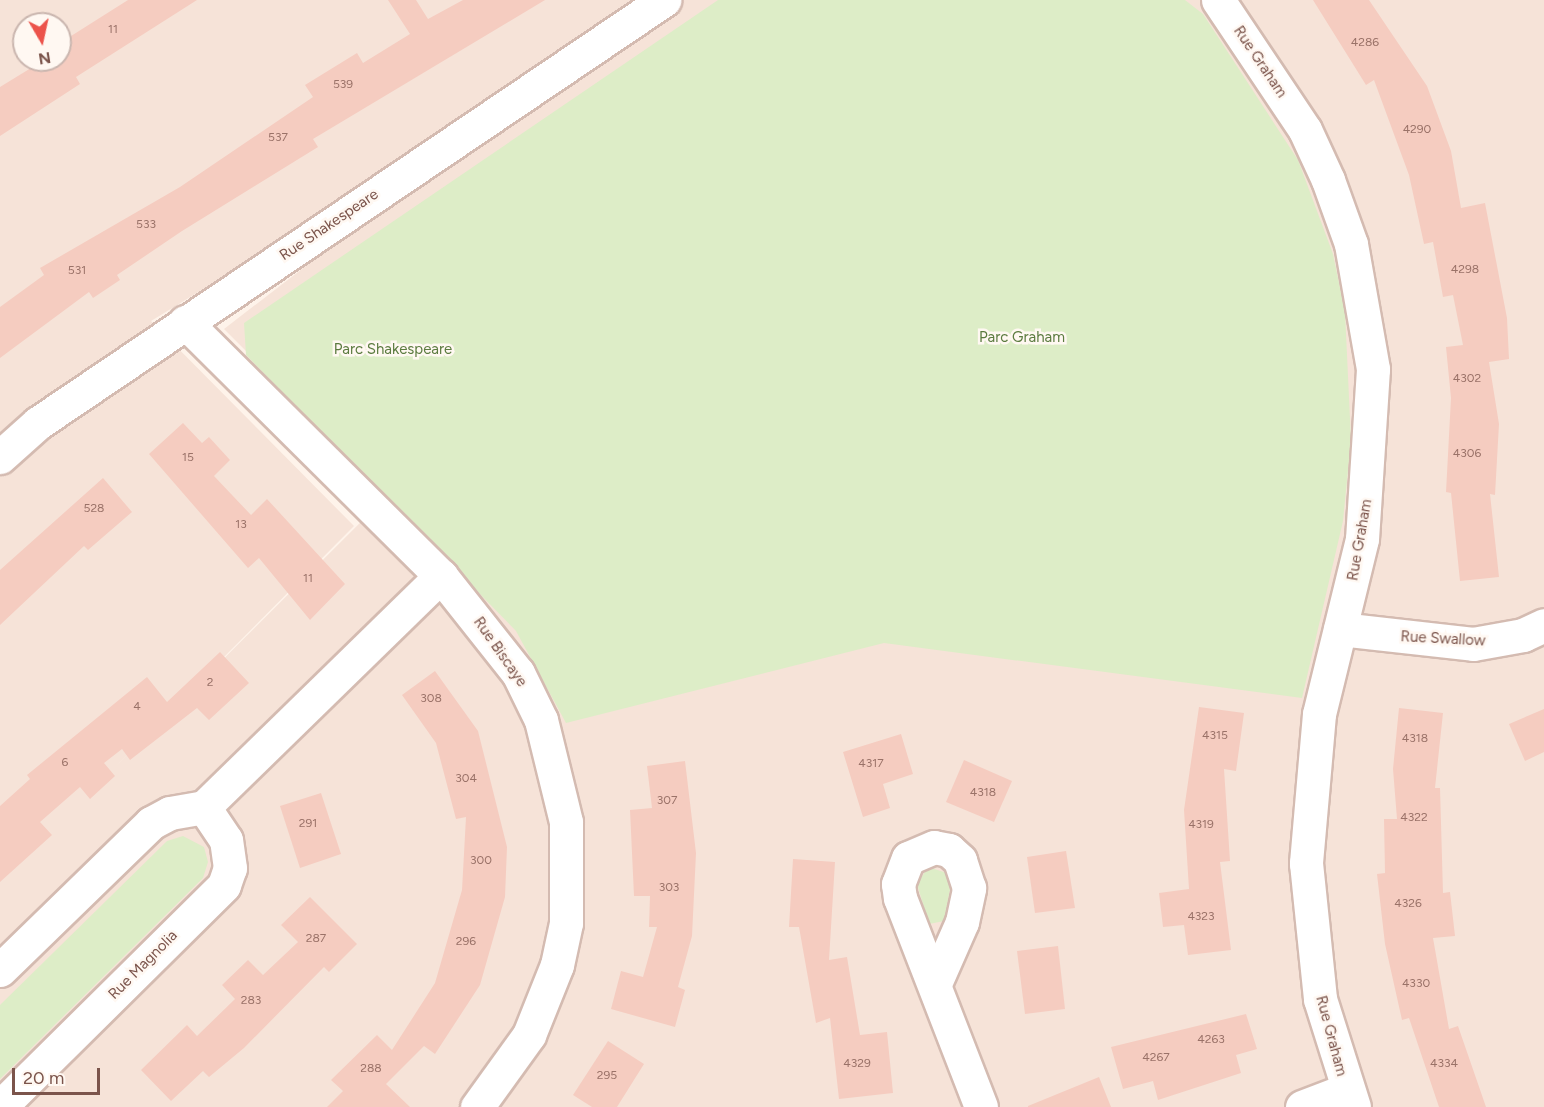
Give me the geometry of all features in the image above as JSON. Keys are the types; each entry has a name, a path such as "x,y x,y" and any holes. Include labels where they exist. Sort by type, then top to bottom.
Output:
{"street":[{"name":"Rue Shakespeare","path":"0,457 38,423 664,0"},
{"name":"Rue Graham","path":"1218,0 1310,140 1352,244 1373,369 1369,486 1312,760 1306,863 1320,999 1350,1099"},
{"name":"Rue Biscaye","path":"185,322 441,576 518,673 542,720 566,822 569,873 557,965 529,1035 477,1107"},
{"path":"0,970 151,823 170,813 204,807 441,576"},
{"name":"Rue Swallow","path":"1340,629 1473,644 1514,637 1544,625"},
{"name":"Rue Magnolia","path":"0,1107 224,885 230,868 226,840 204,807"},
{"path":"936,981 942,1013 981,1107"},
{"path":"1302,1107 1350,1099"}],"shaded area":[{"path":"0,0 1544,0 1544,1107 0,1107","holes":["559,71 224,329 389,494 116,766 354,526 151,321"]}],"green space":[{"name":"Parc Graham","path":"718,0 1185,0 1203,14 1298,160 1333,254 1345,312 1351,440 1343,521 1302,698 884,643 566,723 516,631 246,355 244,323"},
{"path":"183,836 204,847 208,862 203,878 0,1079 0,1005 167,841"},
{"path":"928,867 947,873 950,890 944,921 929,924 917,884"}],"building":[{"path":"128,0 197,0 76,77 80,84 0,136 0,87 24,72 72,72 72,35"},
{"path":"388,0 416,0 428,19 463,0 545,0 313,139 318,147 182,231 117,275 120,280 93,298 89,292 0,358 0,307 44,275 40,268 180,187 313,97 305,85 357,53 363,63 410,34"},
{"path":"1313,0 1369,0 1427,86 1451,151 1461,208 1485,203 1507,318 1509,359 1489,362 1499,424 1495,495 1490,494 1499,577 1460,581 1451,493 1446,492 1451,398 1446,347 1463,345 1453,295 1443,297 1433,242 1424,244 1409,175 1374,80 1366,85"},
{"path":"183,423 202,443 209,437 230,460 214,476 251,515 267,499 345,584 310,620 259,558 248,568 149,454"},
{"path":"103,478 132,512 88,550 84,546 0,625 0,570"},
{"path":"220,652 249,683 209,720 197,708 130,760 122,749 104,763 115,776 90,799 80,787 40,822 52,835 0,882 0,806 30,779 27,775 147,677 167,702"},
{"path":"435,671 478,731 507,847 505,897 480,985 435,1054 424,1046 386,1084 410,1107 327,1107 343,1091 331,1080 377,1035 392,1050 435,983 462,890 466,817 456,819 436,743 402,695"},
{"path":"1199,707 1244,713 1236,771 1224,769 1230,861 1220,862 1231,950 1188,955 1184,925 1163,927 1159,893 1189,889 1184,810"},
{"path":"1399,708 1443,713 1435,788 1440,788 1443,893 1450,892 1455,936 1433,938 1449,1029 1458,1026 1486,1107 1439,1107 1409,1018 1402,1020 1385,944 1377,874 1385,873 1384,819 1397,819 1393,769"},
{"path":"1544,709 1544,752 1525,761 1509,724"},
{"path":"901,734 913,774 883,784 890,808 863,817 843,752"},
{"path":"964,760 1012,781 994,822 946,802"},
{"path":"685,761 696,853 692,936 678,987 685,990 675,1027 611,1009 621,971 643,977 657,927 649,927 650,896 634,896 630,810 652,808 647,766"},
{"path":"321,793 341,854 300,868 280,806"},
{"path":"1066,851 1075,908 1035,913 1027,857"},
{"path":"793,859 835,862 829,960 847,957 860,1035 887,1032 893,1093 839,1099 830,1018 816,1023 799,927 789,927"},
{"path":"310,897 357,944 329,972 324,967 244,1048 209,1077 203,1071 171,1101 141,1070 187,1025 197,1036 235,999 222,985 248,960 263,975 298,942 281,925"},
{"path":"1058,946 1065,1009 1025,1014 1017,951"},
{"path":"1246,1014 1257,1049 1236,1055 1241,1073 1158,1100 1153,1081 1123,1089 1111,1047"},
{"path":"608,1041 644,1064 617,1107 592,1107 573,1095"},
{"path":"1099,1077 1111,1107 1028,1107 1028,1106"}],"park label":[{"name":"Parc Shakespeare","path":"393,350"}]}
